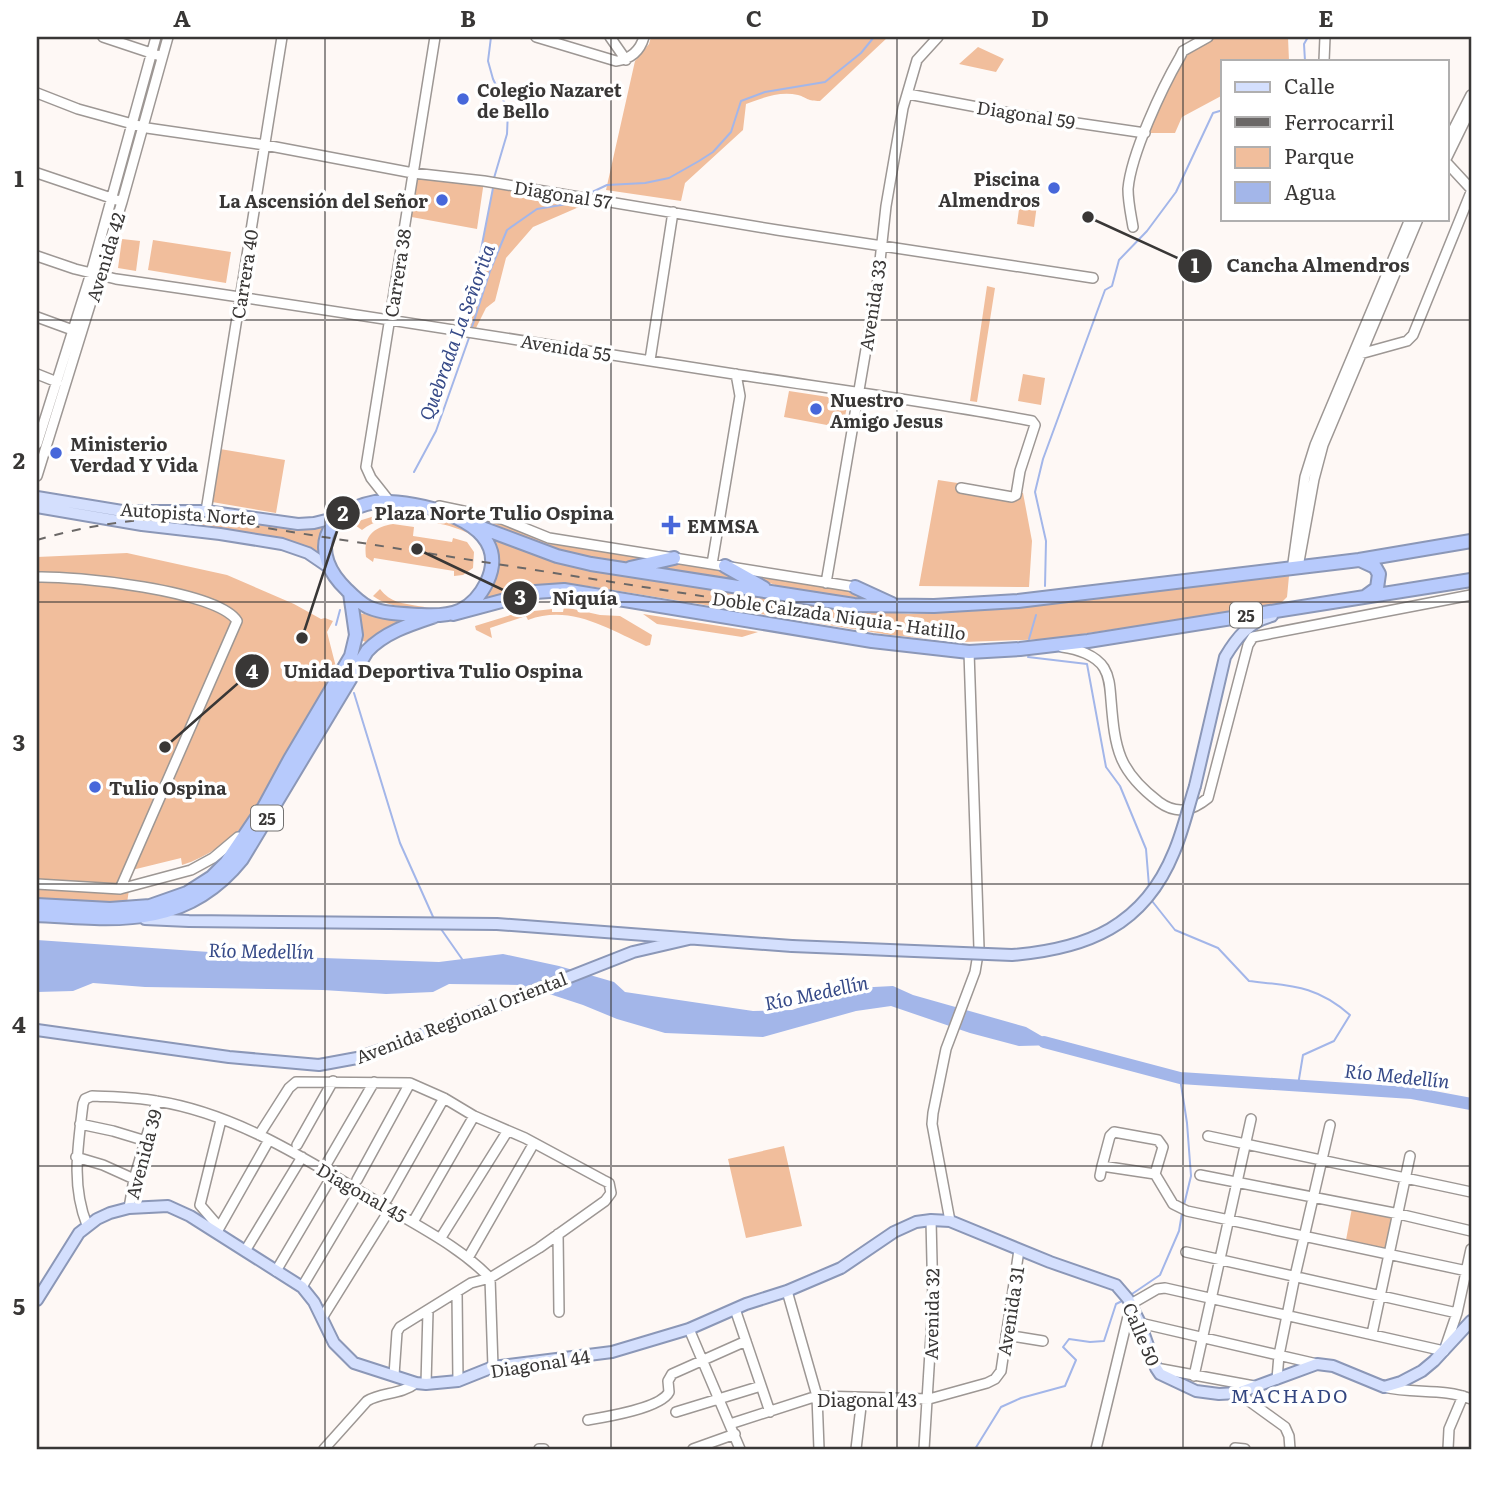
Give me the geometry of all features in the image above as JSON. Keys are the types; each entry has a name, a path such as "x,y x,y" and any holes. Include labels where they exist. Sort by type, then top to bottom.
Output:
{"highway":[{"path":"330,568 325,544 330,528 347,510 363,505 396,503 443,513 466,522 486,538 493,552 490,574 477,597 470,605 453,614"},
{"name":"Doble Calzada Niquia - Hatillo","path":"466,522 557,556 623,569 853,605 898,607 1051,597 1359,560 1471,541"},
{"path":"623,569 674,558"},
{"path":"1359,560 1369,563 1379,574 1380,581 1377,588 1362,598"},
{"path":"719,565 770,591"},
{"name":"25","path":"330,568 361,603 377,610 435,616 453,614"},
{"name":"Doble Calzada Niquia - Hatillo","path":"453,614 535,592 564,590 872,641 969,652 1102,639 1471,580"},
{"path":"855,587 898,607"},
{"name":"25","path":"37,905 132,909 159,904 187,893 212,877 226,863 264,807 351,656 356,635 350,593"},
{"name":"25","path":"37,915 135,918 170,911 206,894 232,871 252,843 367,651 397,629 435,616"}],"main road":[{"name":"Autopista Norte","path":"37,497 128,511 206,511 306,524 338,517"},
{"name":"Autopista Norte","path":"37,507 299,548 330,568"},
{"path":"240,537 238,525 243,515"},
{"path":"135,918 189,921 448,922 792,946 1012,955 1043,952 1086,942 1125,919 1144,901 1174,854 1195,786 1225,657 1242,633 1253,624 1271,616 1397,598 1405,591"},
{"name":"Avenida Regional Oriental","path":"37,1030 218,1055 319,1065 358,1058 409,1041 633,952 689,939"},
{"name":"Diagonal 44","path":"37,1300 79,1233 88,1226 110,1213 129,1208 167,1206 218,1230 245,1251 302,1287 314,1302 334,1343 354,1363 421,1384 458,1381 493,1367 611,1352 689,1329 841,1268 894,1232 916,1222 950,1221 1019,1250 1116,1285"},
{"name":"Calle 50","path":"1116,1285 1129,1301 1140,1323 1160,1374 1186,1388 1219,1394 1238,1393 1317,1364"},
{"path":"1317,1364 1333,1366 1384,1387 1422,1371 1471,1321"}],"street":[{"path":"103,37 162,57"},
{"name":"Avenida 42","path":"37,476 95,274 131,125 156,37"},
{"name":"Avenida 42","path":"95,274 122,202 168,37"},
{"name":"Carrera 40","path":"206,511 282,37"},
{"name":"Carrera 38","path":"396,503 371,478 366,467 435,37"},
{"path":"536,37 608,60 625,60 634,54 644,37"},
{"path":"563,37 572,49"},
{"path":"610,37 625,60"},
{"name":"Avenida 33","path":"827,583 903,108 917,60 938,37"},
{"path":"1133,227 1128,189 1134,162 1145,133 1183,51 1208,37"},
{"path":"1324,60 1325,37"},
{"name":"Diagonal 57","path":"37,93 131,125 265,145 413,173 488,182 1093,278"},
{"name":"Diagonal 59","path":"908,94 1009,113 1145,133"},
{"path":"1448,140 1471,95"},
{"path":"1448,158 1471,108"},
{"path":"1359,354 1407,341 1413,335 1471,191 1448,161"},
{"path":"37,173 122,202"},
{"path":"650,360 673,212"},
{"path":"1296,567 1323,445 1410,220"},
{"path":"1359,354 1419,220"},
{"name":"Avenida 55","path":"37,256 95,274 1032,421 1035,430 1020,471 1016,495 1012,497 961,488"},
{"path":"37,317 78,332"},
{"name":"Avenida 42","path":"37,444 38,432 78,332"},
{"path":"37,374 57,382"},
{"path":"719,565 740,396 736,374"},
{"path":"740,396 753,376"},
{"path":"396,503 435,505 502,519 550,538 855,587"},
{"path":"37,577 89,579 162,591 219,608 237,621 120,889"},
{"path":"1050,644 1072,648 1088,655 1104,669 1110,681 1114,732 1121,761 1138,785 1162,804 1171,809 1189,810 1208,798 1248,645 1254,637 1471,595"},
{"path":"950,1221 932,1125 946,1049 966,1001 979,948 969,652"},
{"path":"37,884 120,889 180,874 213,858 232,844 264,807"},
{"path":"259,1135 292,1084 300,1080 410,1083 609,1183 611,1193 605,1201 558,1234 490,1278 474,1281 400,1327 397,1332 394,1375"},
{"path":"297,1145 333,1081"},
{"path":"327,1163 374,1082"},
{"path":"357,1180 410,1083"},
{"name":"Diagonal 45","path":"80,1124 85,1099 92,1096 157,1101 221,1119 302,1157 390,1209 468,1258 490,1278"},
{"path":"387,1199 444,1098"},
{"name":"Avenida 39","path":"129,1208 134,1179 157,1101"},
{"path":"413,1223 474,1116"},
{"path":"221,1119 200,1205 218,1230 269,1140"},
{"path":"1194,1376 1251,1119"},
{"path":"88,1226 80,1208 76,1157 80,1124 146,1141"},
{"path":"1277,1379 1279,1355 1295,1276 1330,1125"},
{"path":"440,1239 507,1132"},
{"path":"1155,1174 1101,1171 1110,1136 1114,1132 1158,1140 1163,1147 1155,1174 1173,1204 1184,1209 1467,1271"},
{"path":"1208,1136 1471,1192"},
{"path":"468,1258 534,1143"},
{"path":"1372,1334 1410,1156"},
{"path":"76,1157 134,1179"},
{"path":"245,1251 302,1157"},
{"path":"1200,1174 1471,1231"},
{"path":"276,1271 332,1176"},
{"path":"302,1287 359,1191"},
{"path":"322,1318 390,1209"},
{"name":"Avenida 32","path":"924,1449 933,1303 931,1220"},
{"path":"558,1234 559,1312"},
{"path":"1096,1449 1129,1301 1165,1288 1444,1351 1457,1313 1471,1249"},
{"name":"Avenida 31","path":"1001,1371 1019,1250"},
{"path":"1186,1252 1457,1313"},
{"path":"490,1278 493,1367"},
{"path":"787,1291 817,1396 819,1449"},
{"path":"457,1293 458,1381"},
{"path":"735,1309 770,1412"},
{"path":"324,1449 367,1401 421,1384 428,1311"},
{"path":"1140,1323 1317,1364"},
{"path":"689,1329 740,1449"},
{"path":"1006,1335 1043,1340"},
{"path":"588,1420 641,1408 666,1398 669,1395 668,1381 672,1374 746,1341"},
{"path":"1156,1368 1254,1386"},
{"name":"Diagonal 43","path":"730,1424 817,1396 929,1399 995,1379 1001,1371"},
{"path":"676,1412 761,1386"},
{"path":"1384,1387 1414,1392 1443,1391 1467,1398 1448,1429 1448,1449"},
{"path":"1238,1393 1285,1427 1290,1449"},
{"path":"856,1449 862,1398"},
{"path":"693,1449 735,1434"},
{"path":"539,1449 544,1449"}],"green space":[{"path":"651,37 888,37 820,101 784,94 746,104 743,130 685,183 681,201 606,190 635,61 649,44"},
{"path":"1212,37 1288,37 1289,60 1221,60 1221,96 1182,117 1175,133 1145,133 1184,51"},
{"path":"978,47 1004,59 996,72 959,64"},
{"path":"413,173 484,181 477,229 406,216"},
{"path":"494,183 584,198 579,207 533,227 506,258 495,301 486,308 476,328 467,326"},
{"path":"1021,194 1038,197 1034,227 1017,224"},
{"path":"122,239 140,241 136,271 118,268"},
{"path":"153,240 231,252 226,283 148,270"},
{"path":"987,286 995,288 977,402 970,401"},
{"path":"1023,374 1045,378 1041,405 1018,401"},
{"path":"789,391 848,400 843,428 784,417"},
{"path":"220,449 285,460 276,513 212,502"},
{"path":"938,480 1023,493 1032,541 1029,587 919,586"},
{"path":"43,501 253,519 332,519 325,530 318,553 279,539 157,524"},
{"path":"396,513 428,515 450,520 477,536 482,544 485,552 486,562 481,544 457,528 402,518 377,522 362,530 352,523"},
{"path":"466,516 495,520 546,542 654,560 631,563 583,558"},
{"path":"393,524 414,527 413,536 452,542 453,538 467,542 474,552 473,568 463,575 454,576 454,571 374,558 373,562 366,557 368,538 380,527"},
{"path":"493,536 538,554 852,610 909,614 975,611 1289,576 1287,597 1279,605 1048,639 964,642 890,635 588,586 534,588 482,601 498,570 499,554"},
{"path":"127,553 227,575 294,604 321,619 333,621 327,632 337,671 248,822 225,842 200,858 182,865 181,858 132,870 127,903 37,898 37,557"},
{"path":"673,561 726,569 747,582 656,569"},
{"path":"486,564 485,571 478,590 466,603 454,609 433,611 392,605 373,596 380,589 397,602 444,609 463,602 471,594"},
{"path":"747,573 849,590 881,602 812,595 778,586"},
{"path":"564,607 600,615 620,616 652,635 650,645 646,646 589,621 559,615 528,620 526,616 490,628 492,638 476,630 475,626 517,613 552,609 552,612 563,612"},
{"path":"359,613 409,623 370,644 361,640"},
{"path":"643,614 758,632 742,637 657,624"},
{"path":"784,1146 802,1226 746,1238 728,1159"},
{"path":"1352,1208 1395,1217 1387,1249 1346,1240"}],"water":[{"path":"37,940 265,956 439,962 503,954 614,982 625,992 753,1011 792,1010 855,988 893,986 913,995 1026,1027 1057,1045 1019,1046 970,1033 891,1006 856,1011 763,1037 665,1033 522,985 449,984 433,992 386,994 93,983 73,991 37,992"}],"waterway":[{"path":"491,37 488,61 493,79 508,110 507,134 494,178"},
{"name":"Quebrada La Señorita","path":"588,194 607,185 645,183 669,178 713,152 731,132 741,101 765,92 825,82 861,53 874,37"},
{"path":"1305,60 1304,44 1308,37"},
{"path":"1045,586 1046,541 1035,492 1043,459 1105,290 1112,286 1119,260 1147,231 1176,192 1213,113 1221,111"},
{"path":"480,301 478,265 493,188"},
{"name":"Quebrada La Señorita","path":"471,330 490,271 507,230 537,209 574,201"},
{"name":"Quebrada La Señorita","path":"414,472 436,431 470,335"},
{"name":"Quebrada La Señorita","path":"336,625 340,610"},
{"path":"1029,639 1036,615"},
{"path":"1028,657 1087,664 1106,767 1120,786 1146,849 1149,886"},
{"name":"Quebrada La Señorita","path":"354,693 400,843 434,919"},
{"path":"1152,901 1175,930 1218,948 1249,981 1314,992 1350,1015 1334,1041 1303,1055 1298,1085"},
{"name":"Quebrada La Señorita","path":"441,929 462,959"},
{"name":"Río Medellín","path":"1044,1042 1180,1078 1412,1093 1471,1104"},
{"path":"1180,1078 1191,1176 1184,1205"},
{"path":"1129,1296 1160,1275 1179,1231 1182,1213"},
{"path":"975,1449 1001,1407 1021,1398 1065,1386 1076,1360 1063,1347 1069,1339 1104,1341 1116,1304 1122,1301"}],"railway":[{"path":"37,540 125,522 215,520 772,607"}],"place":[{"name":"Colegio Nazaret de Bello","path":"463,99"},
{"name":"Piscina Almendros","path":"1054,188"},
{"name":"La Ascensión del Señor","path":"442,200"},
{"name":"Cancha Almendros","path":"1088,217"},
{"name":"Nuestro Amigo Jesus","path":"816,409"},
{"name":"Ministerio Verdad Y Vida","path":"56,453"},
{"name":"EMMSA","path":"671,525"},
{"name":"Niquía","path":"417,549"},
{"name":"Plaza Norte Tulio Ospina","path":"302,638"},
{"name":"Unidad Deportiva Tulio Ospina","path":"165,747"},
{"name":"Tulio Ospina","path":"95,787"}],"district":[{"name":"MACHADO","path":"1290,1395"}]}
